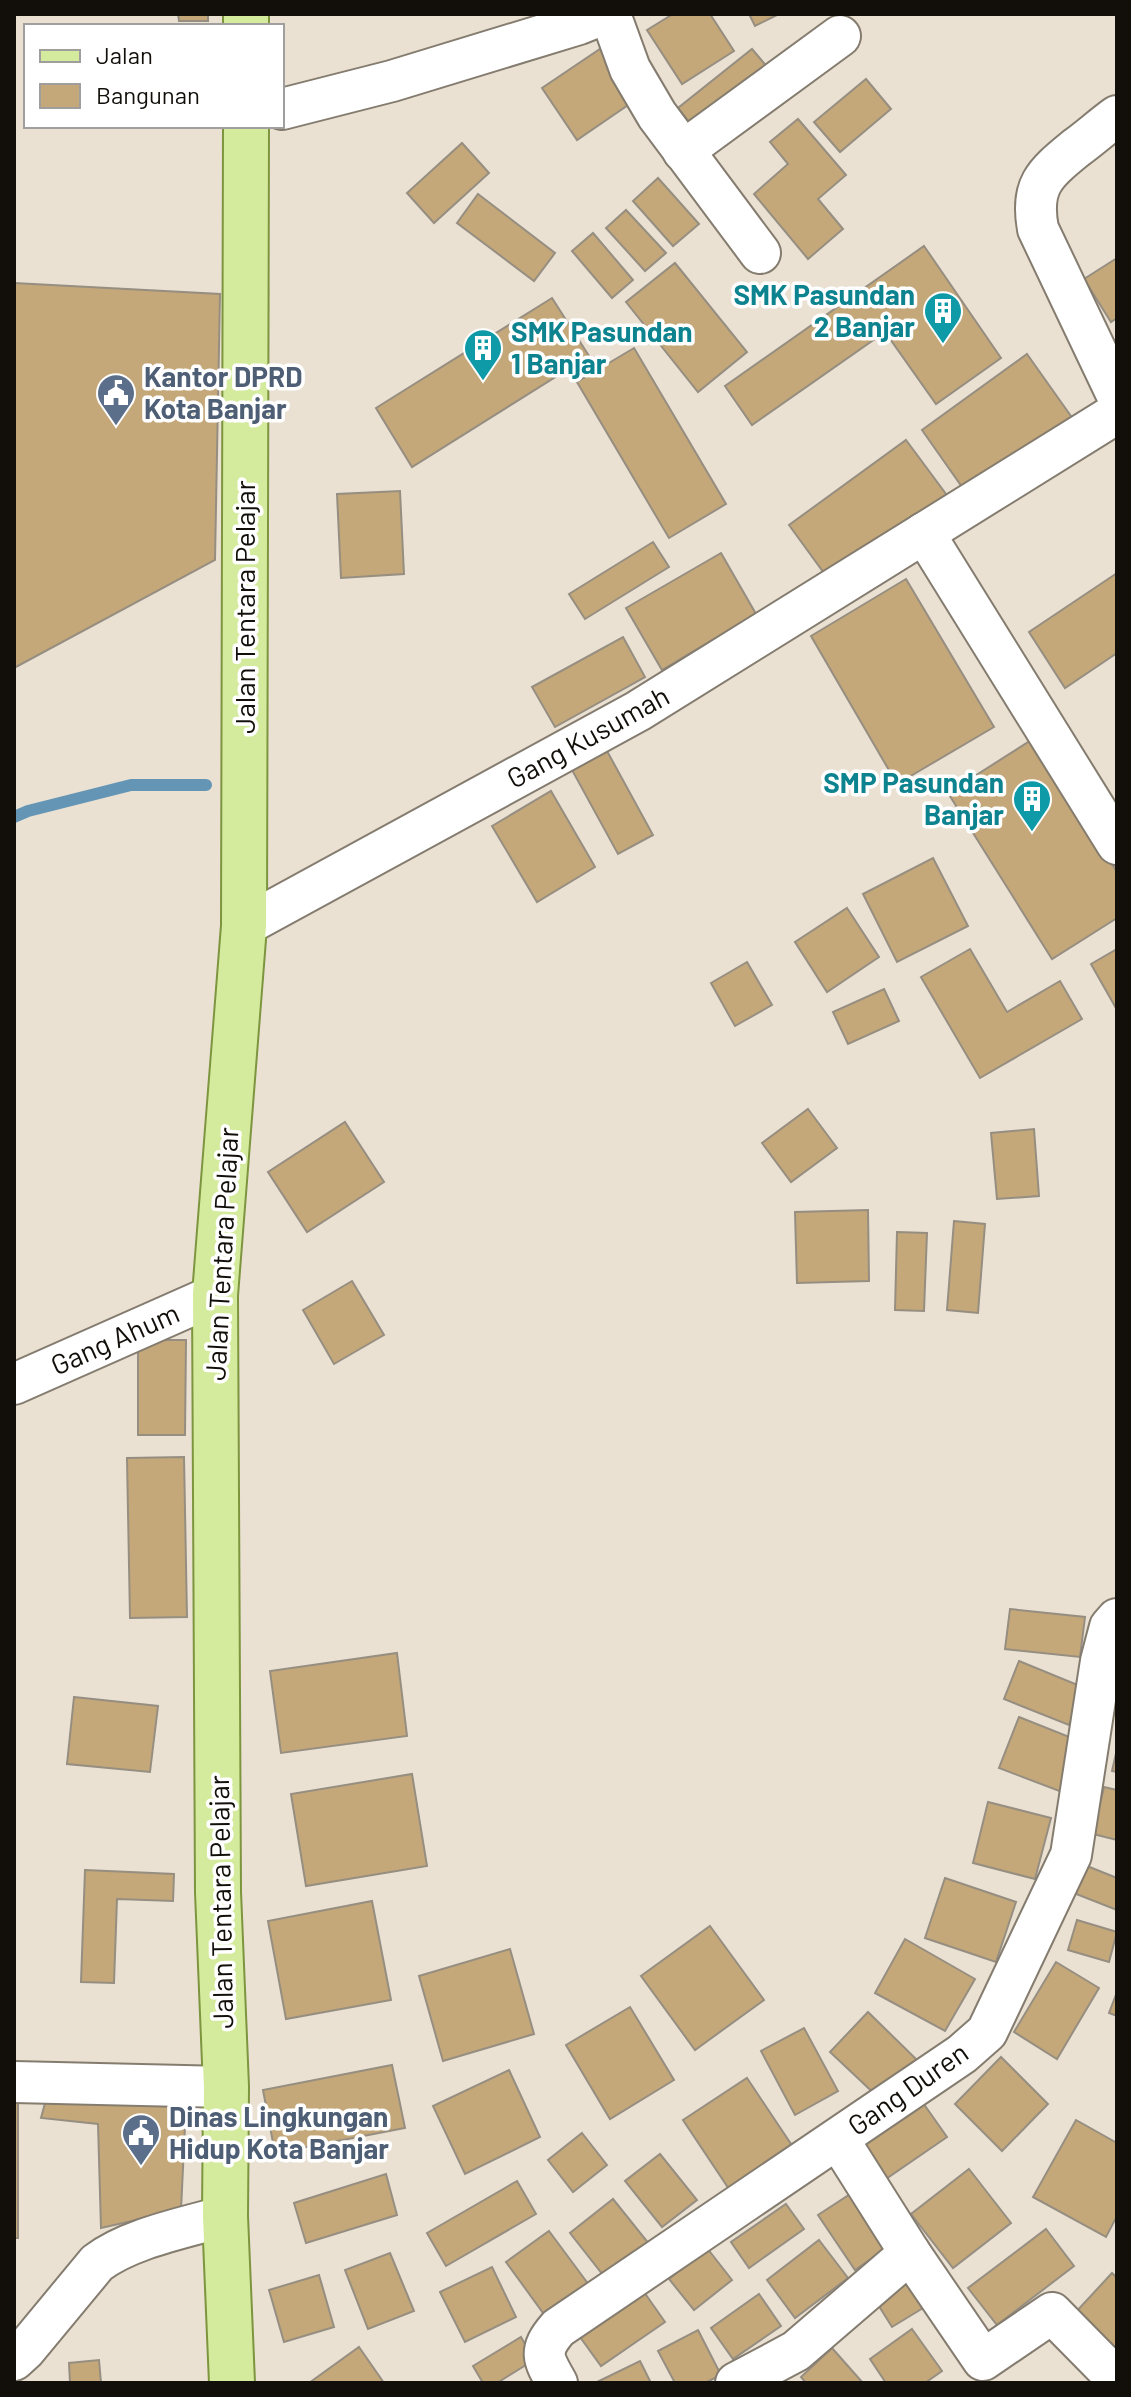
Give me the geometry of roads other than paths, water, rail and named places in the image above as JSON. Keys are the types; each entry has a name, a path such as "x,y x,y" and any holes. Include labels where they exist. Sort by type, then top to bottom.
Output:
{"main road":[{"name":"Jalan Tentara Pelajar","path":"232,2383 225,2216 226,2087 218,1892 215,1295 244,926 246,128"}],"street":[{"path":"284,108 392,81 607,14 630,69 657,115 760,253"},
{"path":"683,151 840,36"},
{"path":"1117,116 1046,174 1039,186 1034,208 1038,229 1117,395"},
{"name":"Gang Kusumah","path":"244,926 638,711 1117,413"},
{"path":"924,533 1117,844"},
{"name":"Gang Ahum","path":"14,1384 215,1295"},
{"name":"Gang Duren","path":"557,2383 544,2360 546,2342 558,2328 962,2054 987,2032 1071,1855 1101,1661 1110,1627 1117,1619"},
{"path":"14,2082 226,2087"},
{"path":"838,2139 983,2360 1052,2313 1117,2379"},
{"path":"14,2360 97,2263 110,2253 225,2216"},
{"path":"736,2383 796,2351 910,2253"}],"waterway":[{"path":"14,817 131,785 206,785"}],"place":[{"name":"SMK Pasundan 2 Banjar","path":"943,345"},
{"name":"SMK Pasundan 1 Banjar","path":"483,382"},
{"name":"Kantor DPRD Kota Banjar","path":"116,427"},
{"name":"SMP Pasundan Banjar","path":"1032,833"},
{"name":"Dinas Lingkungan Hidup Kota Banjar","path":"141,2167"}]}
